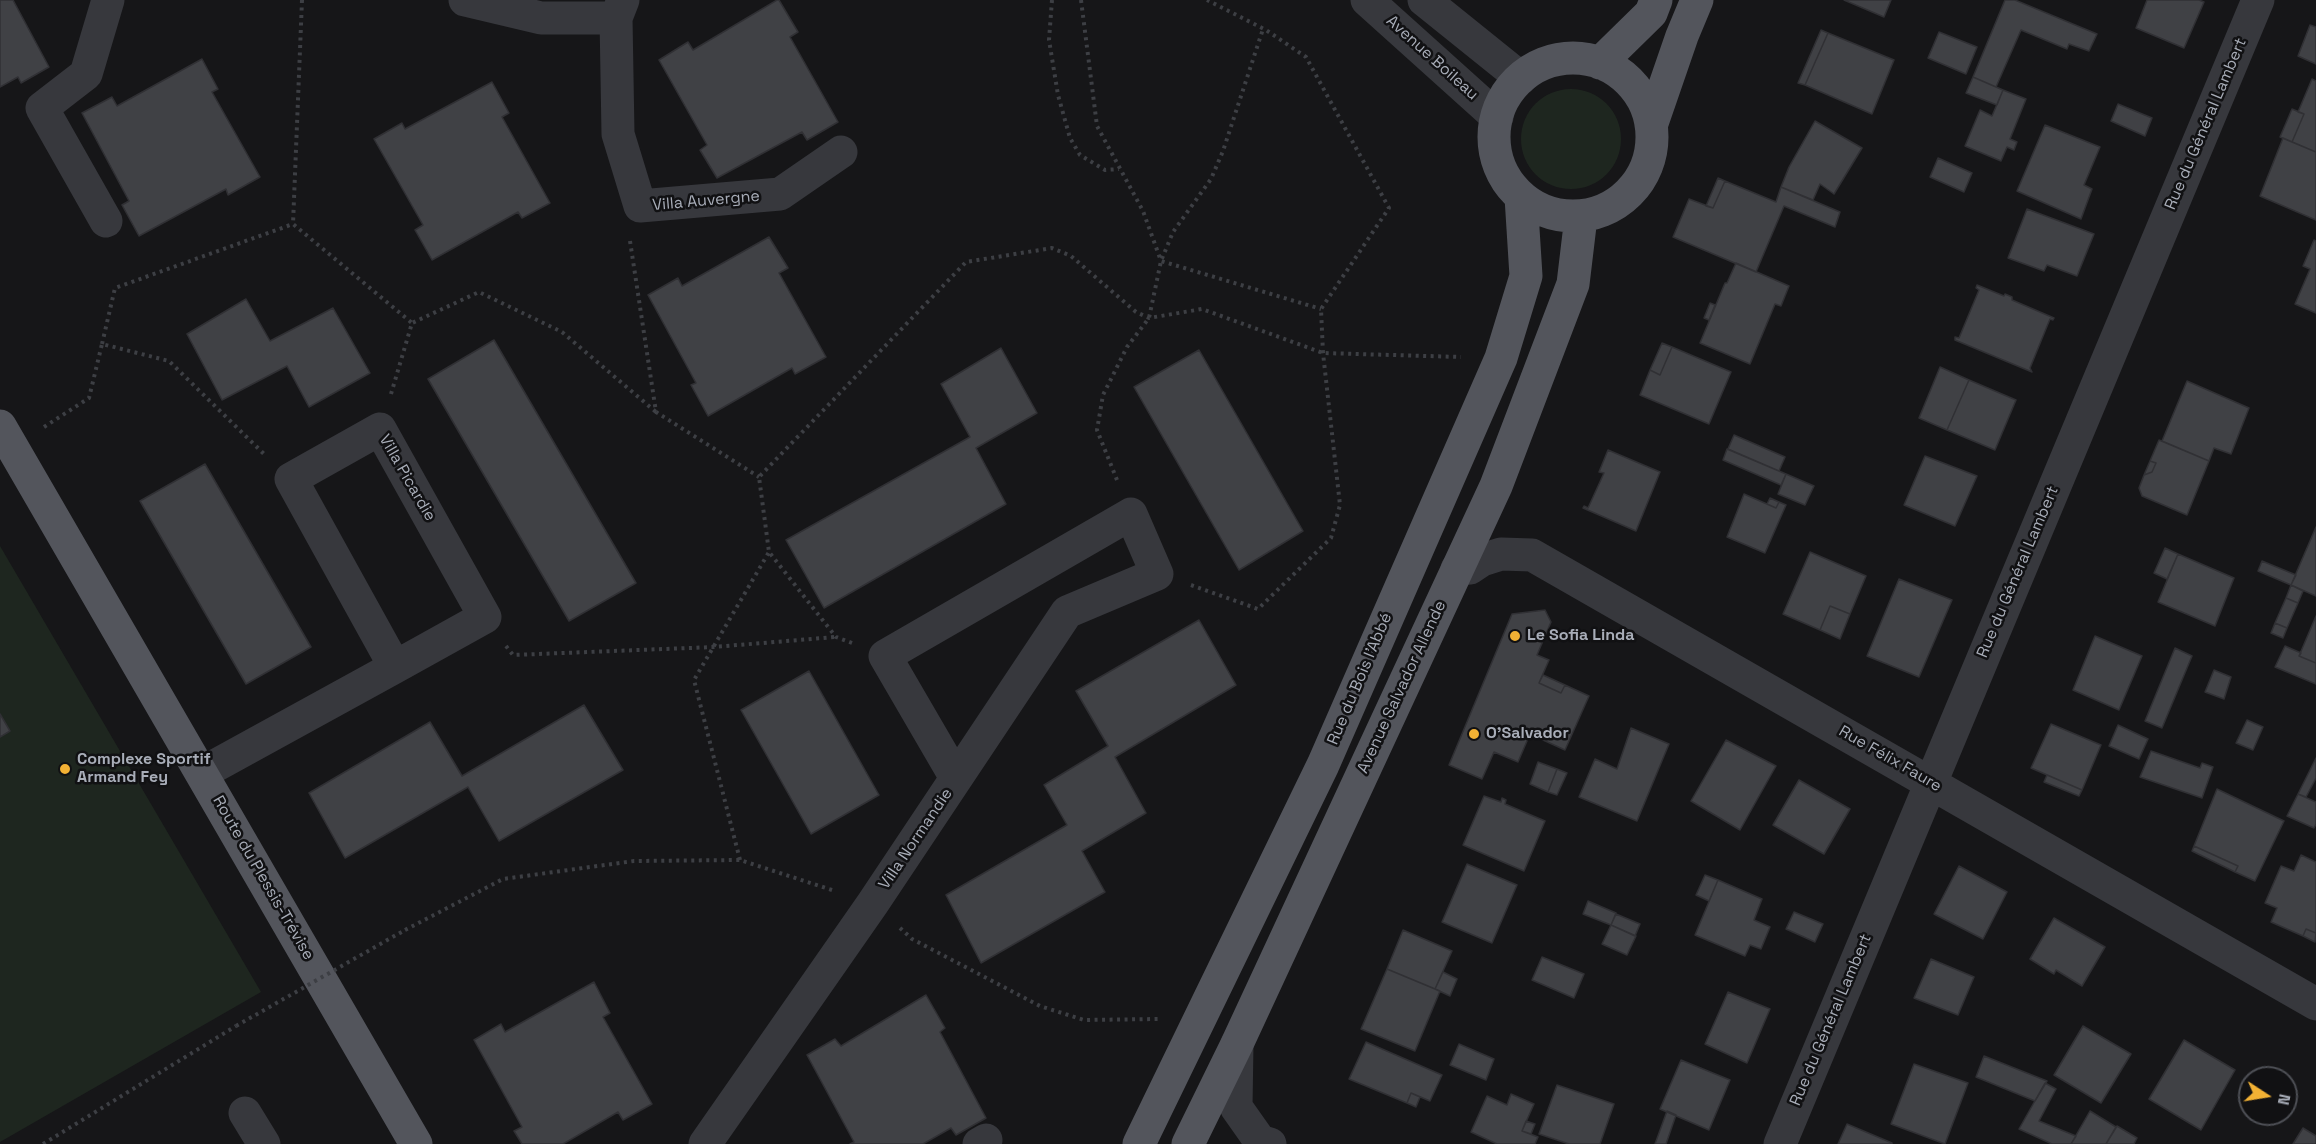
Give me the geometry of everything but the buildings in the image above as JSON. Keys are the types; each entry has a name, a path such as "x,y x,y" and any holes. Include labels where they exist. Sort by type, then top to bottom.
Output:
{"main road":[{"path":"1600,63 1651,13 1656,0"},
{"path":"1652,123 1642,98 1624,76 1600,63 1573,58 1545,63 1521,78 1506,96 1497,117 1494,139 1498,161 1507,181 1521,197 1550,213 1581,217 1612,207 1636,186 1651,156 1652,123 1697,0"},
{"name":"Rue du Bois l'Abbé","path":"1139,1144 1323,765 1501,358 1527,276 1521,197"},
{"name":"Avenue Salvador Allende","path":"1188,1144 1237,1044 1496,486 1573,284 1581,217"},
{"name":"Route du Plessis-Trévise","path":"6,436 416,1144"}],"street":[{"path":"106,221 42,108 86,74 108,0"},
{"name":"Villa Auvergne","path":"465,0 541,18 619,9 618,134 640,206 780,195 841,152"},
{"name":"Avenue Boileau","path":"1367,0 1497,117"},
{"path":"1424,0 1521,78"},
{"name":"Rue du Général Lambert","path":"1780,1144 2258,0"},
{"name":"Villa Picardie","path":"291,479 380,429 485,617"},
{"path":"291,479 395,667"},
{"path":"956,778 885,656 1131,514 1157,574"},
{"name":"Rue Félix Faure","path":"1457,569 1470,568 1482,560 1501,554 1532,555 1932,782 2316,1004"},
{"name":"Villa Normandie","path":"705,1144 873,903 1067,612 1157,574"},
{"path":"202,773 485,617"},
{"path":"1237,1044 1236,1107 1260,1141 1270,1144"},
{"path":"245,1113 264,1144"}],"path":[{"path":"293,224 302,0"},
{"path":"1052,0 1049,40 1058,95 1070,138 1080,155 1105,170 1119,169"},
{"path":"1081,0 1097,126 1143,211 1161,261"},
{"path":"1157,574 1258,609 1331,538 1340,505 1323,353 1321,309 1389,208 1306,57 1263,28 1207,0"},
{"path":"1131,514 1097,430 1103,395 1127,347 1149,318 1161,261 1173,232 1211,179 1223,152 1263,28"},
{"path":"640,206 629,233 656,412"},
{"path":"293,224 412,323"},
{"path":"6,436 88,398 115,288 293,224"},
{"path":"759,477 966,262 1052,248 1071,256 1136,312 1149,318 1202,309 1323,353 1501,358"},
{"path":"1161,261 1321,309"},
{"path":"380,429 412,323 479,292 562,332 656,412 759,477"},
{"path":"102,345 169,361 291,479"},
{"path":"759,477 769,552 836,637"},
{"path":"740,860 694,680 769,552"},
{"path":"485,617 513,655 714,647 836,637 885,656"},
{"path":"44,1144 236,1026 405,930 503,879 634,861 740,860 873,903 912,939 1040,1006 1084,1020 1150,1018 1198,1023"}],"shaded area":[{"path":"1571,89 1590,93 1606,104 1617,120 1621,139 1617,158 1606,174 1590,185 1571,189 1552,185 1536,174 1525,158 1521,139 1525,120 1536,104 1552,93"},
{"name":"Complexe Sportif Armand Fey","path":"0,546 261,992 0,1142"}],"place":[{"name":"Le Sofia Linda","path":"1515,636"},
{"name":"O’Salvador","path":"1474,734"},
{"name":"Complexe Sportif Armand Fey","path":"65,769"}]}
